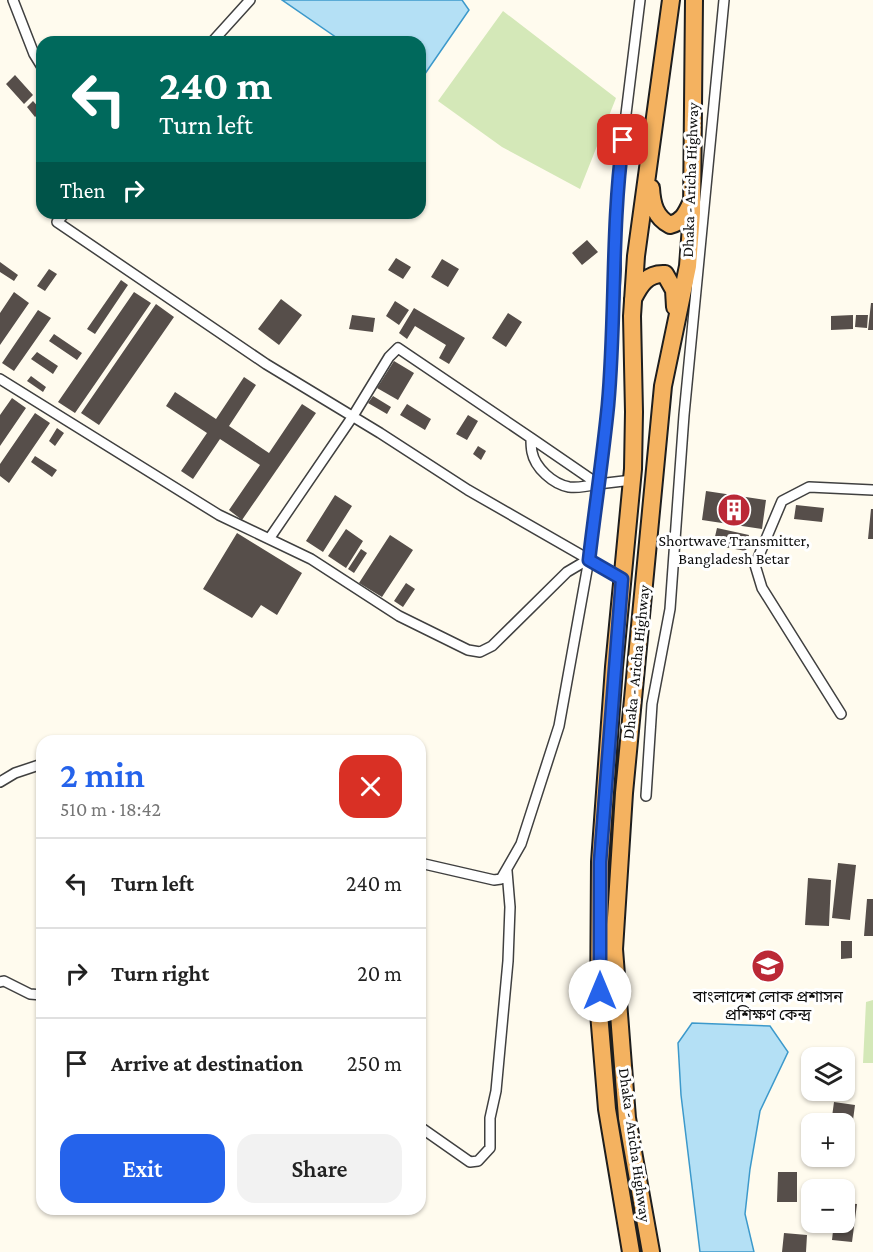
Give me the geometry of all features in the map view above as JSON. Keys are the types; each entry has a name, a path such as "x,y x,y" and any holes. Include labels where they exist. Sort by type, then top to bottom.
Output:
{"highway":[{"name":"Dhaka - Aricha Highway","path":"631,1252 607,1109 600,1013 600,862 632,480 633,300 636,256 671,0"},
{"name":"Dhaka - Aricha Highway","path":"651,1252 627,1118 614,950 624,793 663,387 688,266 692,200 694,0"},
{"path":"649,161 651,197 655,212 663,221 670,225 678,223 686,214 692,200"},
{"path":"633,300 639,286 649,277 665,274 674,290 674,327"}],"street":[{"path":"13,0 36,57"},
{"path":"217,36 250,0"},
{"path":"426,864 494,880 501,879 521,844 559,726 589,560 608,405 620,163 640,0"},
{"path":"646,796 652,704 670,609 685,403 724,0"},
{"path":"60,219 57,222 266,364 468,490 622,579"},
{"path":"269,539 389,357 394,350 401,348 598,484"},
{"path":"0,379 219,515 311,559 399,616 468,650 480,652 492,646 567,572 589,560"},
{"path":"531,438 532,452 539,469 567,487 632,480"},
{"path":"841,714 762,588 755,565 782,501 809,487 873,490"},
{"path":"0,782 15,773 36,766"},
{"path":"426,1131 470,1162 478,1161 490,1148 490,1118 496,1092 508,961 510,907 507,871"},
{"path":"0,982 4,981 7,985 36,994"}],"green space":[{"path":"503,11 616,98 580,189 502,147 438,101"},
{"path":"873,1000 873,1063 863,1063 866,1002"}],"water":[{"path":"282,0 462,0 469,10 426,72 426,36 334,36"},
{"path":"692,1023 770,1026 788,1052 760,1111 750,1169 745,1214 754,1252 700,1252 681,1095 678,1043"}],"building":[{"path":"15,75 33,95 24,104 6,84"},
{"path":"33,101 36,104 36,116 35,117 27,107"},
{"path":"587,240 598,252 582,265 572,253"},
{"path":"396,258 411,267 403,279 388,270"},
{"path":"442,259 459,269 448,287 431,277"},
{"path":"0,262 18,275 14,281 0,272"},
{"path":"49,269 57,274 45,291 37,286"},
{"path":"121,280 128,285 95,334 87,329"},
{"path":"14,292 29,303 0,345 0,313"},
{"path":"134,292 151,303 75,413 58,402"},
{"path":"281,299 302,315 279,345 258,329"},
{"path":"395,301 409,310 399,325 386,316"},
{"path":"871,303 873,303 873,330 868,330"},
{"path":"156,304 174,317 99,425 81,413"},
{"path":"414,308 465,338 449,364 439,358 446,345 415,326 407,339 399,333"},
{"path":"38,310 51,318 14,371 2,363"},
{"path":"508,313 522,322 506,347 492,338"},
{"path":"352,315 375,318 373,332 349,329"},
{"path":"853,315 853,329 831,330 831,316"},
{"path":"856,315 868,315 867,328 855,327"},
{"path":"54,334 82,353 77,360 49,341"},
{"path":"37,352 58,366 53,374 31,359"},
{"path":"394,361 414,373 398,400 377,388"},
{"path":"31,376 46,387 43,392 27,381"},
{"path":"244,377 256,385 229,426 269,453 302,404 316,413 242,520 229,510 260,465 220,439 193,479 181,471 207,433 166,406 175,392 216,419"},
{"path":"373,396 391,407 387,414 368,403"},
{"path":"12,398 26,408 0,446 0,415"},
{"path":"407,404 431,419 425,430 400,415"},
{"path":"35,413 50,423 9,483 0,476 0,464"},
{"path":"468,415 478,421 467,440 456,434"},
{"path":"57,428 64,433 55,446 49,441"},
{"path":"478,446 486,451 481,460 473,454"},
{"path":"35,456 57,470 52,477 31,462"},
{"name":"Shortwave Transmitter, Bangladesh Betar","path":"706,491 766,500 762,529 702,520"},
{"path":"335,495 352,506 323,552 306,541"},
{"path":"796,505 824,508 822,522 794,519"},
{"path":"871,509 873,509 873,539 868,539"},
{"path":"717,528 749,535 746,551 713,545"},
{"path":"346,529 363,541 346,568 328,556"},
{"path":"237,533 302,573 277,615 261,605 252,618 203,589"},
{"path":"390,535 413,550 382,597 359,583"},
{"path":"361,549 367,553 354,573 348,569"},
{"path":"406,583 415,589 403,607 394,601"},
{"path":"838,863 856,865 850,920 832,918"},
{"path":"808,878 831,880 829,926 805,925"},
{"path":"867,899 873,899 873,936 864,936"},
{"path":"841,941 852,941 852,958 841,959"},
{"path":"834,1102 855,1105 854,1113 832,1113"},
{"path":"778,1172 797,1172 797,1202 777,1202"},
{"path":"784,1233 807,1235 806,1252 782,1252"},
{"path":"833,1233 853,1233 852,1242 832,1240"}],"place":[{"name":"Shortwave Transmitter, Bangladesh Betar","path":"734,510"},
{"name":"বাংলাদেশ লোক প্রশাসন প্রশিক্ষণ কেন্দ্র","path":"768,966"}],"route":[{"path":"600,991 600,862 622,579 589,560 608,405 616,269 615,233 623,140"}]}
